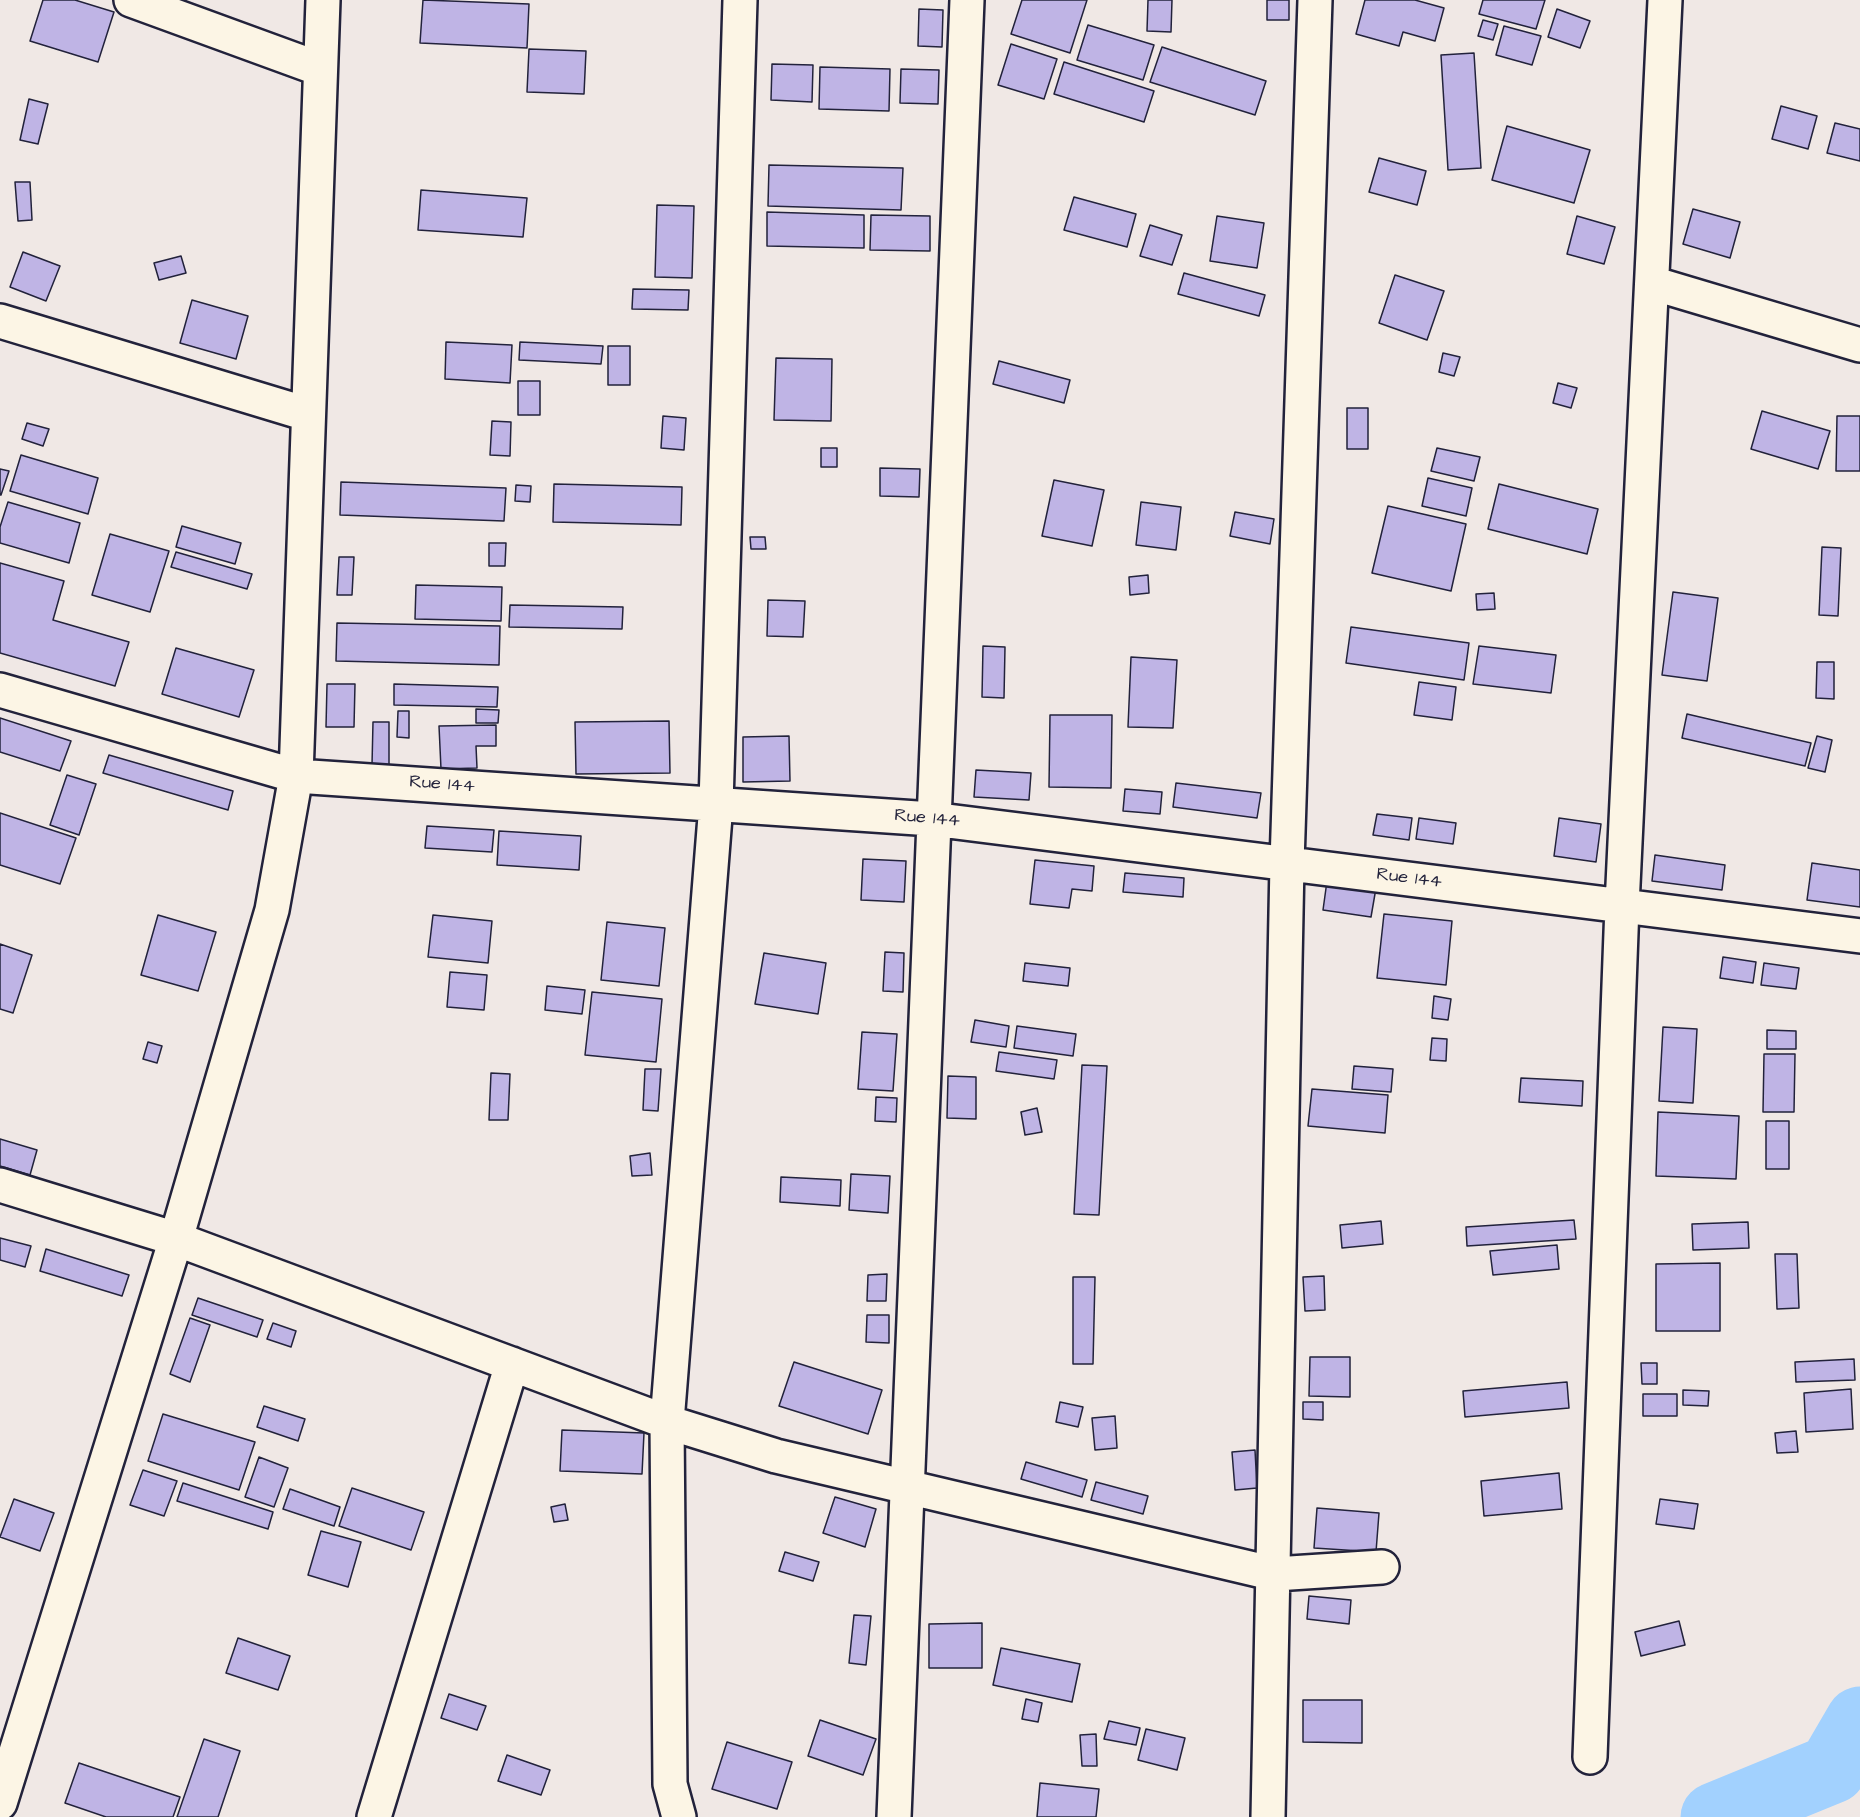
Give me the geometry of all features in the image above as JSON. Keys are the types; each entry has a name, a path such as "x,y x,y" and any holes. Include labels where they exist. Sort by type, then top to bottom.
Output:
{"street":[{"path":"131,0 320,69"},
{"path":"0,1803 176,1239 272,910 296,776 323,0"},
{"path":"679,1817 670,1784 667,1422 716,804 740,0"},
{"path":"894,1817 932,819 967,0"},
{"path":"1268,1817 1275,1574 1287,864 1315,0"},
{"path":"1590,1757 1622,906 1665,0"},
{"path":"1652,283 1860,345"},
{"path":"0,321 307,414"},
{"name":"Rue 144","path":"0,690 296,776 932,819 1860,936"},
{"path":"0,1185 176,1239 667,1422 776,1456 1275,1574 1382,1567"},
{"path":"374,1817 512,1364"}],"building":[{"path":"43,0 75,0 114,12 98,62 30,41"},
{"path":"423,0 529,4 527,48 420,43"},
{"path":"1022,0 1087,0 1070,53 1011,34"},
{"path":"1148,0 1172,0 1171,32 1147,31"},
{"path":"1267,0 1289,0 1289,20 1267,20"},
{"path":"1365,0 1415,0 1444,8 1435,41 1403,32 1399,46 1356,34"},
{"path":"1483,0 1545,0 1536,29 1479,14"},
{"path":"919,9 943,10 942,47 918,46"},
{"path":"1557,9 1590,21 1580,48 1548,37"},
{"path":"1483,20 1498,24 1493,40 1478,36"},
{"path":"1088,25 1154,45 1143,80 1077,60"},
{"path":"1504,26 1541,36 1532,65 1496,55"},
{"path":"1011,44 1057,59 1044,99 998,85"},
{"path":"1162,47 1266,81 1255,115 1150,82"},
{"path":"529,49 586,51 584,94 527,92"},
{"path":"1474,53 1481,168 1448,170 1441,55"},
{"path":"1064,62 1154,91 1144,122 1054,94"},
{"path":"772,64 813,65 812,102 771,100"},
{"path":"820,67 890,69 889,111 819,109"},
{"path":"901,69 939,70 938,104 900,103"},
{"path":"29,99 48,104 38,144 20,140"},
{"path":"1781,106 1817,116 1808,149 1772,139"},
{"path":"1835,123 1860,129 1860,161 1827,153"},
{"path":"1507,126 1590,150 1574,203 1492,180"},
{"path":"1379,158 1426,171 1417,205 1369,192"},
{"path":"769,165 903,168 901,210 768,206"},
{"path":"15,182 30,182 32,220 18,221"},
{"path":"421,190 527,198 523,237 418,230"},
{"path":"1074,197 1136,214 1127,247 1064,230"},
{"path":"657,205 694,206 692,278 655,277"},
{"path":"1693,209 1740,222 1730,258 1683,244"},
{"path":"767,212 864,215 864,248 767,246"},
{"path":"871,215 930,216 930,251 870,250"},
{"path":"1217,216 1264,223 1257,268 1210,261"},
{"path":"1577,216 1615,227 1604,264 1567,254"},
{"path":"1150,225 1182,235 1172,265 1140,256"},
{"path":"23,252 60,266 46,301 10,287"},
{"path":"181,256 186,273 159,280 154,263"},
{"path":"1184,273 1265,295 1259,316 1178,294"},
{"path":"1395,275 1444,291 1427,340 1379,323"},
{"path":"633,289 689,290 688,310 632,309"},
{"path":"192,300 248,316 236,359 180,343"},
{"path":"446,342 512,345 510,383 445,379"},
{"path":"520,342 603,346 601,364 519,360"},
{"path":"608,346 630,346 630,385 608,385"},
{"path":"1443,353 1460,357 1454,376 1439,372"},
{"path":"776,358 832,359 831,421 774,420"},
{"path":"999,361 1070,380 1064,403 993,384"},
{"path":"518,381 540,381 540,415 518,415"},
{"path":"1558,383 1577,388 1571,408 1553,403"},
{"path":"1347,408 1368,408 1368,449 1347,449"},
{"path":"1762,411 1830,431 1818,469 1751,449"},
{"path":"663,416 686,418 684,450 661,448"},
{"path":"1837,416 1860,416 1860,471 1836,471"},
{"path":"492,421 511,422 510,456 490,455"},
{"path":"27,423 49,429 43,446 22,439"},
{"path":"821,448 837,448 837,467 821,467"},
{"path":"1437,448 1480,457 1474,481 1431,471"},
{"path":"21,455 98,478 88,514 10,491"},
{"path":"880,468 920,469 919,497 880,496"},
{"path":"0,469 9,471 1,495 0,495"},
{"path":"1428,478 1472,488 1466,516 1422,506"},
{"path":"1054,480 1104,490 1092,546 1042,536"},
{"path":"341,482 506,488 504,521 340,515"},
{"path":"554,484 682,487 681,525 553,522"},
{"path":"1499,484 1598,509 1587,554 1488,529"},
{"path":"516,485 531,486 530,502 515,501"},
{"path":"8,502 80,523 69,563 0,543 0,527"},
{"path":"1141,502 1181,507 1176,550 1136,545"},
{"path":"1388,506 1466,524 1451,591 1372,573"},
{"path":"1235,512 1274,519 1270,544 1230,536"},
{"path":"182,526 241,543 235,564 176,547"},
{"path":"110,534 169,551 150,612 92,595"},
{"path":"750,537 765,537 766,549 751,549"},
{"path":"489,543 506,543 505,566 489,566"},
{"path":"1822,547 1841,548 1838,616 1819,615"},
{"path":"176,552 252,574 247,589 171,567"},
{"path":"339,557 354,557 352,595 337,595"},
{"path":"0,563 64,581 53,620 129,642 115,686 0,653"},
{"path":"1148,575 1149,593 1130,595 1129,577"},
{"path":"416,585 502,587 501,621 415,619"},
{"path":"1673,592 1718,598 1707,681 1662,675"},
{"path":"1494,593 1495,609 1477,610 1476,594"},
{"path":"768,600 805,601 803,637 767,636"},
{"path":"510,605 623,607 622,629 509,627"},
{"path":"337,623 500,626 499,665 336,661"},
{"path":"1351,627 1469,643 1464,680 1346,663"},
{"path":"983,646 1005,647 1004,698 982,697"},
{"path":"1479,646 1556,655 1551,693 1473,684"},
{"path":"176,648 254,670 239,717 162,694"},
{"path":"1131,657 1177,660 1173,728 1128,727"},
{"path":"1817,662 1834,662 1834,699 1816,698"},
{"path":"1419,682 1456,687 1452,720 1414,715"},
{"path":"327,684 355,684 354,727 326,727"},
{"path":"394,684 498,687 497,707 394,705"},
{"path":"476,709 499,710 498,723 476,723"},
{"path":"398,711 409,711 409,738 397,737"},
{"path":"1687,714 1811,743 1805,766 1682,738"},
{"path":"1050,715 1112,715 1111,788 1049,787"},
{"path":"0,718 71,741 60,771 0,752"},
{"path":"669,721 670,773 576,774 575,722"},
{"path":"373,722 389,722 389,765 372,765"},
{"path":"496,725 496,746 476,746 477,768 441,769 439,726"},
{"path":"789,736 790,781 743,782 743,737"},
{"path":"1817,736 1832,740 1825,772 1808,768"},
{"path":"109,755 233,791 228,810 103,773"},
{"path":"976,770 1031,773 1029,800 974,797"},
{"path":"67,775 96,784 79,835 50,825"},
{"path":"1176,783 1261,793 1257,818 1173,807"},
{"path":"1125,789 1162,792 1160,814 1123,811"},
{"path":"0,813 76,838 60,884 0,865"},
{"path":"1377,814 1412,818 1409,840 1373,835"},
{"path":"1419,818 1456,823 1453,844 1416,839"},
{"path":"1559,818 1601,824 1596,862 1554,856"},
{"path":"427,826 494,830 492,852 425,848"},
{"path":"499,831 581,836 579,870 497,865"},
{"path":"1655,855 1725,865 1722,890 1652,881"},
{"path":"863,859 906,861 904,902 861,900"},
{"path":"1035,860 1094,866 1092,891 1072,889 1069,908 1030,904"},
{"path":"1812,863 1860,870 1860,907 1807,900"},
{"path":"1125,873 1184,878 1183,897 1123,892"},
{"path":"1327,881 1376,888 1371,917 1323,910"},
{"path":"1384,914 1452,921 1446,985 1377,978"},
{"path":"158,915 216,932 198,991 141,975"},
{"path":"433,915 492,921 488,963 428,957"},
{"path":"607,922 665,928 659,986 601,980"},
{"path":"0,944 32,955 13,1013 0,1009"},
{"path":"885,952 904,953 903,992 883,991"},
{"path":"764,953 826,963 818,1014 755,1004"},
{"path":"1723,957 1756,962 1753,983 1720,978"},
{"path":"1025,963 1070,968 1068,986 1023,981"},
{"path":"1764,963 1799,968 1796,989 1761,985"},
{"path":"450,972 487,975 484,1010 447,1007"},
{"path":"547,986 585,990 582,1014 545,1010"},
{"path":"592,992 662,999 656,1062 585,1055"},
{"path":"1434,996 1451,999 1448,1020 1432,1018"},
{"path":"975,1020 1009,1026 1006,1047 971,1042"},
{"path":"1017,1026 1076,1034 1073,1056 1014,1048"},
{"path":"1663,1027 1697,1029 1693,1103 1659,1101"},
{"path":"1767,1030 1796,1031 1796,1049 1767,1049"},
{"path":"862,1032 897,1034 893,1091 858,1089"},
{"path":"1432,1038 1447,1039 1446,1061 1430,1060"},
{"path":"148,1042 162,1046 157,1063 143,1059"},
{"path":"999,1052 1057,1060 1054,1079 996,1071"},
{"path":"1764,1054 1795,1054 1794,1112 1763,1112"},
{"path":"1082,1065 1107,1066 1099,1215 1074,1214"},
{"path":"1354,1066 1393,1069 1391,1092 1352,1089"},
{"path":"645,1069 661,1069 658,1111 643,1110"},
{"path":"491,1073 510,1074 508,1120 489,1120"},
{"path":"948,1076 976,1077 976,1119 947,1118"},
{"path":"1521,1078 1583,1081 1582,1106 1519,1102"},
{"path":"1312,1089 1388,1095 1385,1133 1308,1126"},
{"path":"876,1097 897,1098 896,1122 875,1121"},
{"path":"1037,1108 1042,1132 1025,1135 1021,1112"},
{"path":"1658,1112 1739,1116 1736,1179 1656,1176"},
{"path":"1766,1121 1789,1121 1789,1169 1766,1169"},
{"path":"0,1139 37,1150 30,1175 0,1166"},
{"path":"650,1153 652,1175 632,1176 630,1156"},
{"path":"851,1174 890,1176 888,1213 849,1210"},
{"path":"781,1177 841,1180 840,1206 780,1202"},
{"path":"1574,1220 1576,1239 1467,1246 1466,1227"},
{"path":"1381,1221 1383,1244 1342,1248 1340,1225"},
{"path":"1748,1222 1749,1248 1693,1250 1692,1224"},
{"path":"0,1238 31,1246 25,1267 0,1260"},
{"path":"1557,1245 1559,1269 1493,1275 1490,1251"},
{"path":"46,1249 129,1275 122,1296 40,1271"},
{"path":"1775,1254 1797,1254 1799,1308 1777,1309"},
{"path":"1720,1263 1720,1331 1656,1331 1656,1264"},
{"path":"887,1274 886,1301 867,1301 868,1275"},
{"path":"1324,1276 1325,1310 1305,1311 1303,1277"},
{"path":"1073,1277 1095,1277 1093,1364 1073,1364"},
{"path":"198,1298 263,1320 257,1337 192,1315"},
{"path":"867,1315 889,1315 889,1343 866,1342"},
{"path":"190,1318 210,1325 190,1382 170,1374"},
{"path":"273,1323 296,1331 291,1347 267,1339"},
{"path":"1310,1357 1350,1357 1350,1397 1309,1396"},
{"path":"1854,1359 1855,1380 1796,1382 1795,1362"},
{"path":"794,1362 882,1390 868,1434 779,1406"},
{"path":"1641,1363 1657,1363 1657,1384 1642,1384"},
{"path":"1567,1382 1569,1408 1465,1417 1463,1391"},
{"path":"1851,1389 1853,1429 1806,1432 1804,1393"},
{"path":"1683,1390 1709,1391 1708,1406 1683,1405"},
{"path":"1643,1394 1677,1394 1677,1416 1643,1416"},
{"path":"1060,1402 1083,1407 1078,1427 1056,1422"},
{"path":"1303,1402 1323,1402 1323,1420 1303,1419"},
{"path":"264,1406 305,1419 298,1441 257,1427"},
{"path":"163,1414 255,1442 239,1490 148,1461"},
{"path":"1115,1416 1117,1448 1095,1450 1092,1418"},
{"path":"562,1430 644,1433 642,1474 560,1471"},
{"path":"1796,1431 1798,1452 1777,1453 1775,1433"},
{"path":"1255,1450 1257,1488 1235,1490 1232,1452"},
{"path":"259,1457 288,1468 274,1507 245,1497"},
{"path":"1026,1462 1087,1480 1082,1497 1021,1479"},
{"path":"143,1470 177,1481 164,1516 130,1505"},
{"path":"1559,1473 1562,1509 1484,1516 1481,1481"},
{"path":"1096,1482 1148,1496 1143,1514 1091,1500"},
{"path":"183,1483 273,1512 268,1529 177,1501"},
{"path":"352,1488 424,1512 411,1550 339,1526"},
{"path":"290,1489 340,1507 334,1526 283,1509"},
{"path":"835,1497 876,1509 865,1547 823,1533"},
{"path":"14,1499 54,1513 40,1551 0,1537"},
{"path":"1660,1499 1698,1504 1694,1529 1656,1524"},
{"path":"565,1504 568,1520 554,1522 551,1507"},
{"path":"1317,1508 1379,1513 1376,1552 1314,1548"},
{"path":"321,1531 361,1542 348,1587 308,1575"},
{"path":"785,1552 819,1562 813,1581 779,1571"},
{"path":"1309,1596 1351,1600 1349,1624 1307,1619"},
{"path":"854,1615 871,1616 866,1665 849,1663"},
{"path":"1679,1621 1685,1645 1641,1656 1635,1632"},
{"path":"982,1623 982,1668 929,1668 929,1624"},
{"path":"238,1638 290,1656 278,1690 226,1673"},
{"path":"1001,1648 1080,1664 1072,1702 993,1685"},
{"path":"449,1694 486,1706 477,1730 441,1718"},
{"path":"1026,1699 1042,1703 1038,1722 1022,1719"},
{"path":"1303,1700 1362,1700 1362,1743 1303,1742"},
{"path":"820,1720 876,1739 863,1775 808,1756"},
{"path":"1109,1721 1140,1728 1136,1745 1104,1739"},
{"path":"1146,1729 1185,1738 1177,1770 1138,1760"},
{"path":"1096,1734 1097,1766 1082,1766 1080,1735"},
{"path":"204,1739 240,1751 218,1817 177,1817"},
{"path":"727,1742 792,1762 777,1809 712,1789"},
{"path":"507,1755 550,1770 541,1795 498,1781"},
{"path":"79,1763 180,1797 173,1817 106,1817 65,1803"},
{"path":"1040,1783 1099,1789 1096,1817 1037,1817"}],"waterway":[{"path":"1715,1817 1832,1769 1860,1721"}]}
